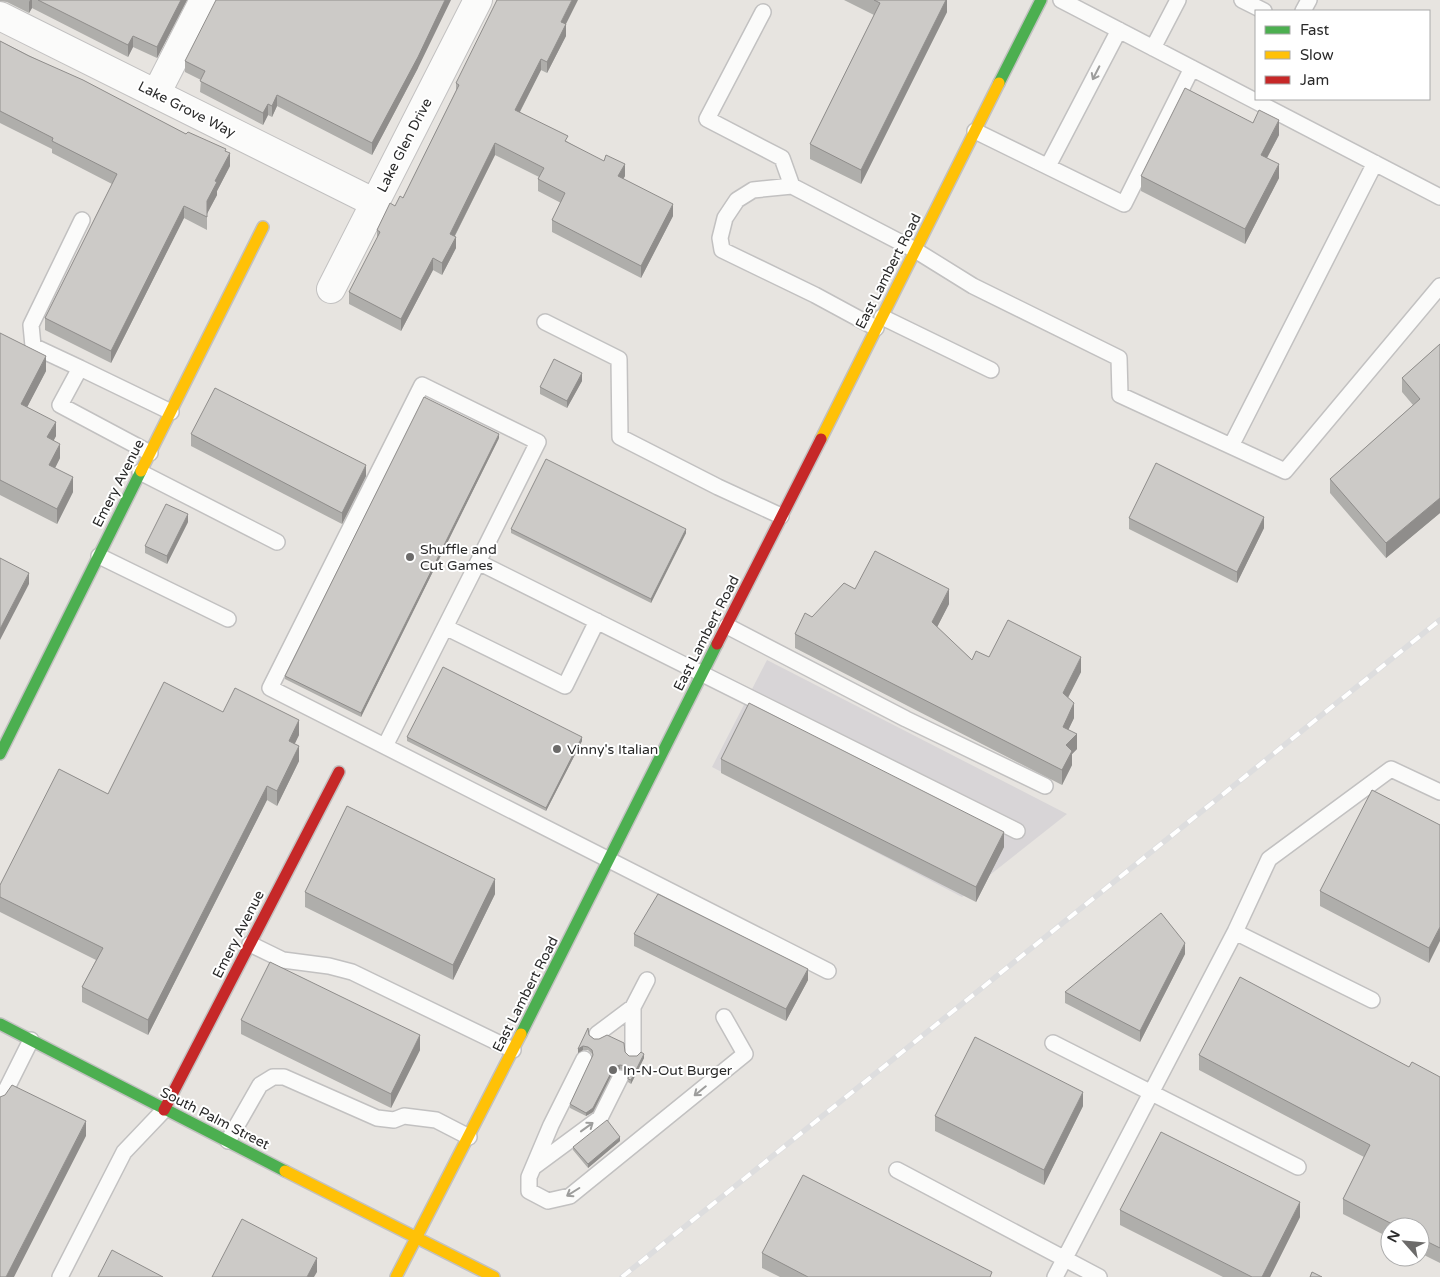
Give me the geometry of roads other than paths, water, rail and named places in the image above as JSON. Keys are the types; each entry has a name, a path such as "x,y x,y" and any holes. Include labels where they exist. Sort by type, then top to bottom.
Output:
{"street":[{"path":"156,94 204,0"},
{"name":"Lake Glen Drive","path":"331,289 478,0"},
{"name":"East Lambert Road","path":"396,1277 609,860 1041,0"},
{"name":"Lake Grove Way","path":"0,16 375,203"},
{"name":"Emery Avenue","path":"0,754 263,227"},
{"name":"Emery Avenue","path":"164,1110 339,772"},
{"name":"South Palm Street","path":"0,1024 164,1110 494,1277"}],"lane":[{"path":"1061,0 1440,197"},
{"path":"1153,48 1178,0"},
{"path":"1242,0 1262,10"},
{"path":"762,12 708,119 782,158 792,186"},
{"path":"1048,166 1119,30"},
{"path":"975,131 1124,204 1192,68"},
{"path":"1231,446 1375,163"},
{"path":"990,370 815,295 722,250 720,238 725,218 737,200 753,190 792,186 915,250 973,286 1119,358 1120,395 1285,471 1440,286"},
{"path":"82,220 31,324 33,346 171,412"},
{"path":"546,322 619,359 620,436 718,487 782,516"},
{"path":"80,368 60,405 150,453"},
{"path":"385,746 538,442 422,385 270,688 828,971"},
{"path":"140,472 277,542"},
{"path":"99,556 228,619"},
{"path":"478,562 1017,830"},
{"path":"445,627 565,686 597,621"},
{"path":"727,626 906,719 1045,786"},
{"path":"1055,1277 1235,932 1269,859 1391,769 1440,792"},
{"path":"1235,932 1372,1000"},
{"path":"250,944 283,960 329,966 352,972 513,1050"},
{"path":"597,1034 633,1007 647,980"},
{"path":"633,1007 633,1052"},
{"path":"584,1059 551,1125 529,1177 529,1191 548,1201 570,1196 745,1054 724,1017"},
{"path":"0,1102 31,1040"},
{"path":"1054,1042 1298,1167"},
{"path":"228,1141 260,1085 273,1077 284,1077 377,1118 394,1120 404,1116 436,1120 469,1137"},
{"path":"534,1166 600,1118 620,1078"},
{"path":"60,1277 124,1152 164,1110"},
{"path":"897,1170 1099,1277"}],"railway":[{"path":"622,1277 1440,620"}],"place":[{"name":"Shuffle and Cut Games","path":"410,557"},
{"name":"Vinny's Italian","path":"557,749"},
{"name":"In-N-Out Burger","path":"613,1070"}]}
